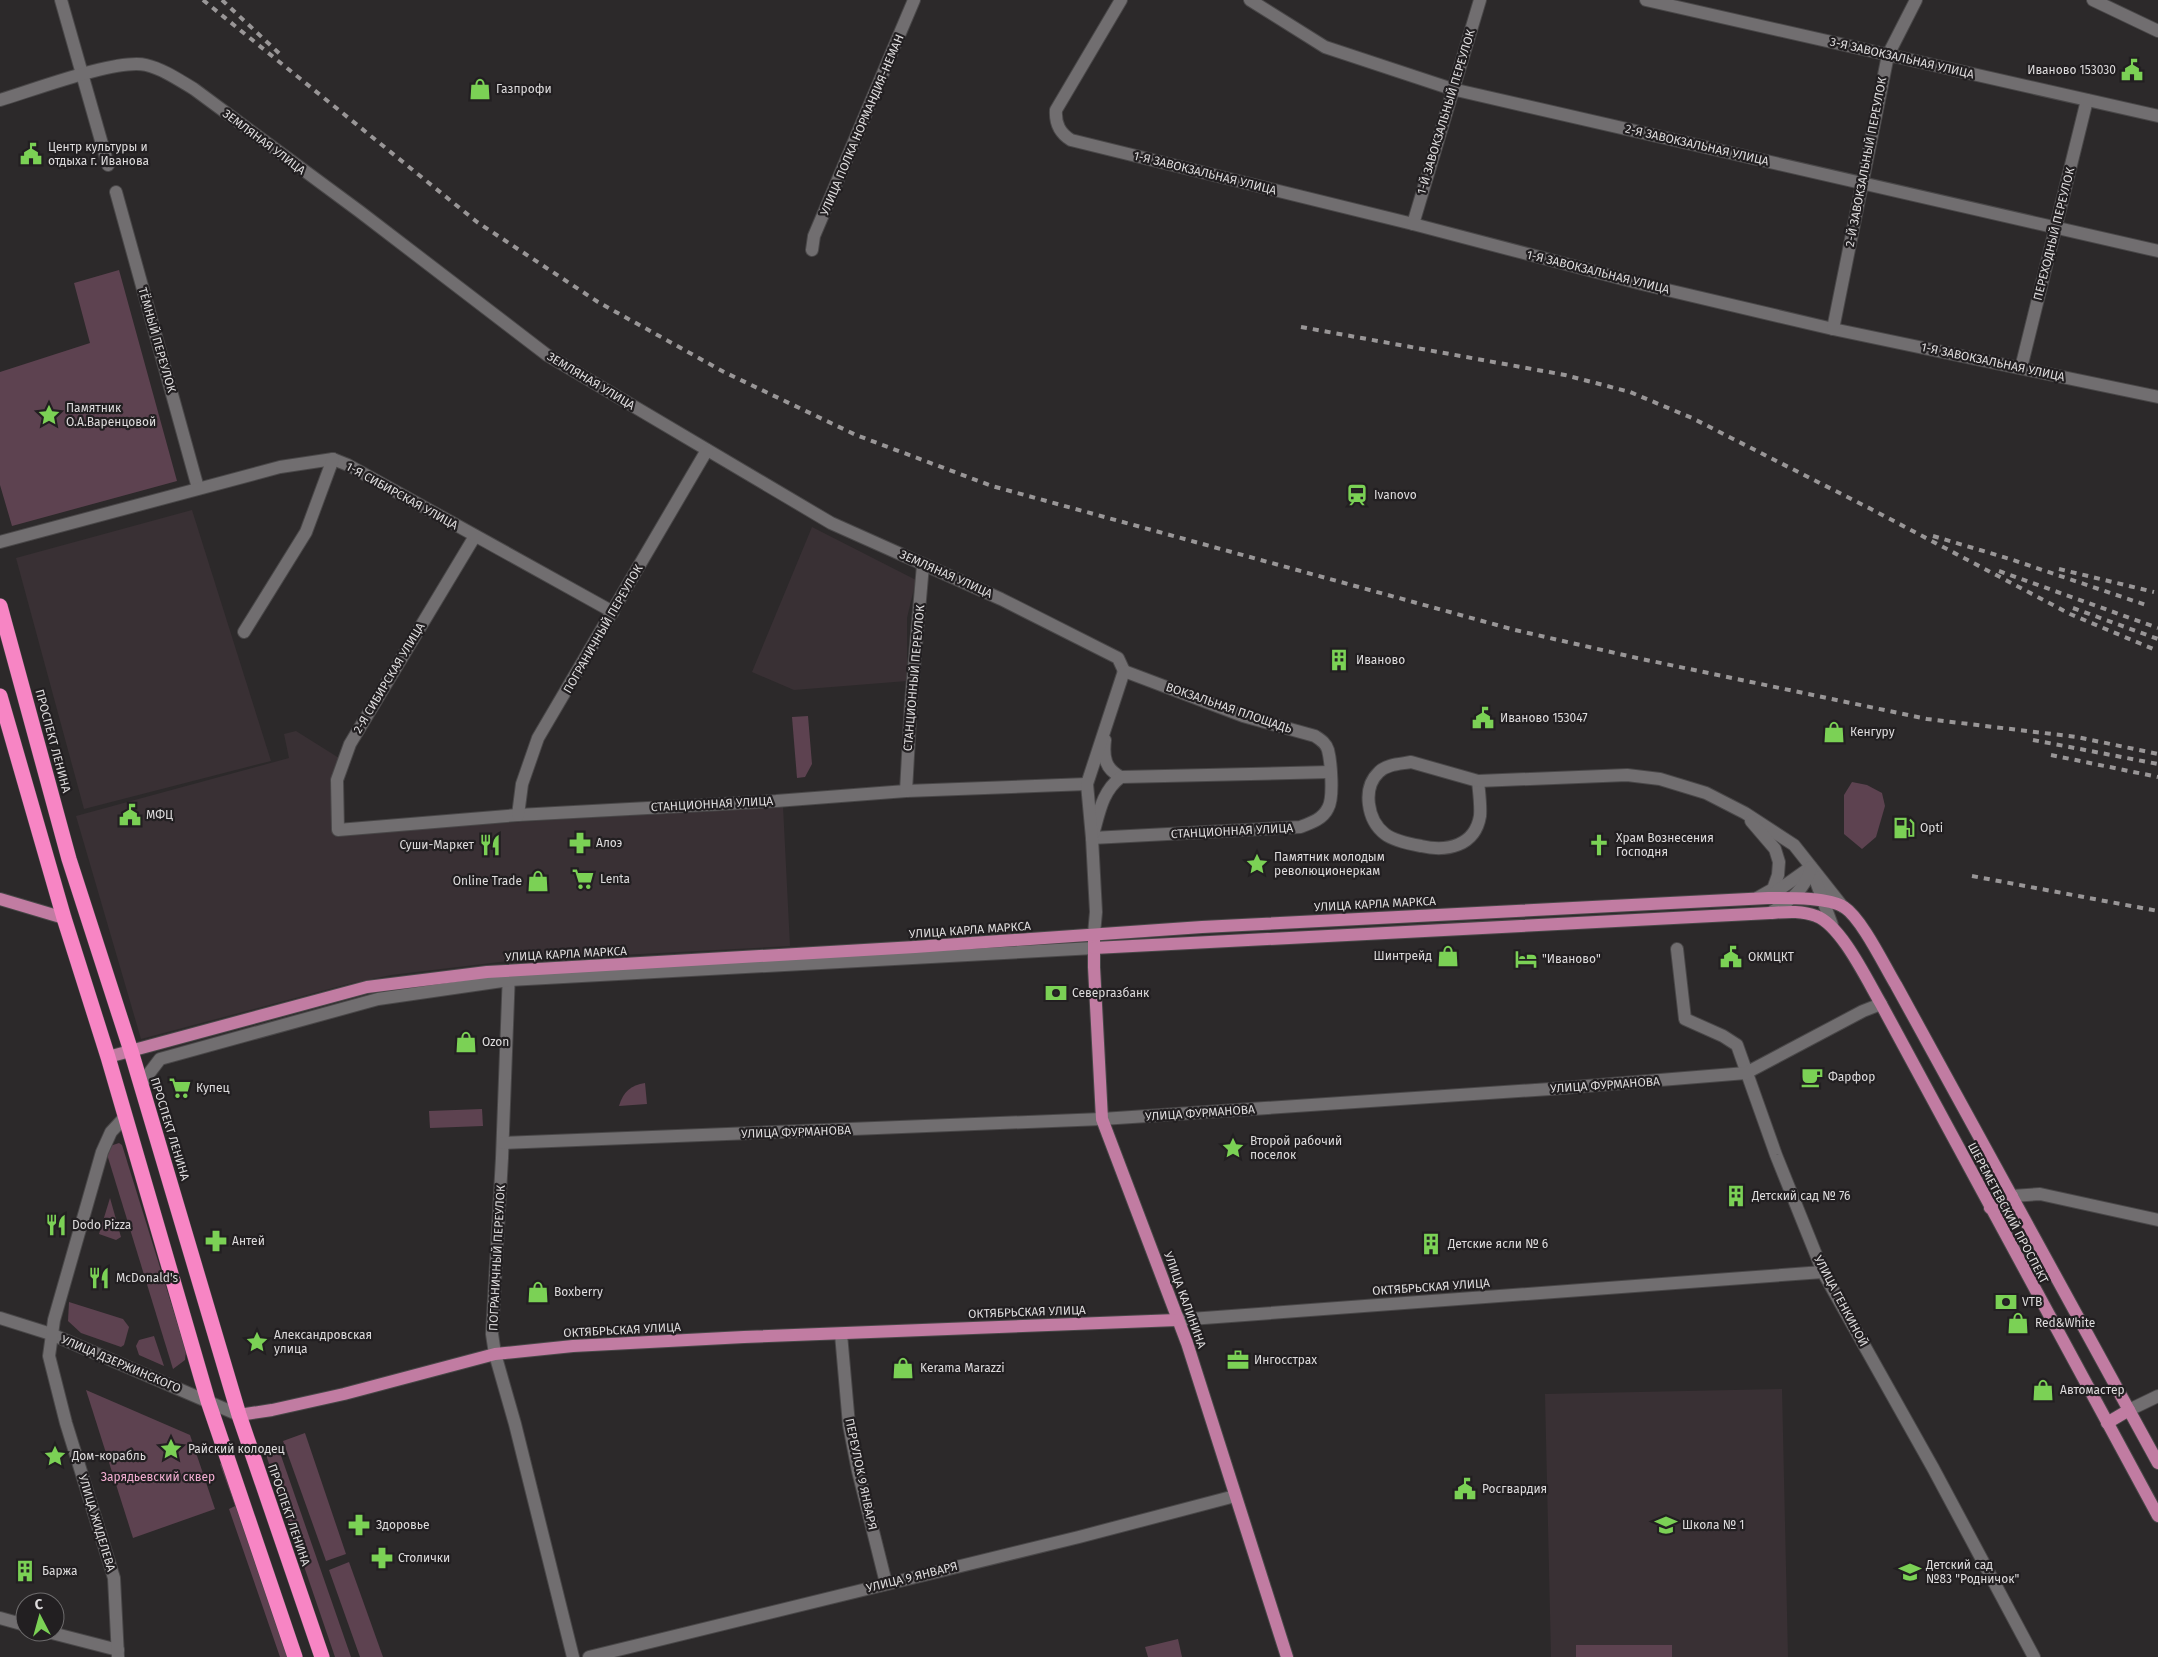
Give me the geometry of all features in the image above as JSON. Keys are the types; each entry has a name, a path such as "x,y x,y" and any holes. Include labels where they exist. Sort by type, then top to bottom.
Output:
{"highway":[{"name":"ПРОСПЕКТ ЛЕНИНА","path":"0,606 69,859 131,1051 239,1415 322,1657"},
{"path":"0,696 208,1401 295,1657"},
{"path":"64,918 89,922"}],"main road":[{"name":"УЛИЦА КАРЛА МАРКСА","path":"108,1057 367,987 509,975 1094,934 1762,898 1823,901 1843,906"},
{"path":"0,899 64,918"},
{"name":"ШЕРЕМЕТЕВСКИЙ ПРОСПЕКТ","path":"1843,906 1861,926 1896,985 2158,1463"},
{"name":"УЛИЦА КАРЛА МАРКСА","path":"1094,948 1799,912 1816,916 1832,925"},
{"name":"ШЕРЕМЕТЕВСКИЙ ПРОСПЕКТ","path":"1832,925 1881,1004 2158,1516"},
{"name":"УЛИЦА КАЛИНИНА","path":"1094,934 1102,1119 1187,1343 1287,1657"},
{"path":"1990,1208 2012,1196"},
{"name":"ОКТЯБРЬСКАЯ УЛИЦА","path":"239,1415 316,1400 495,1354 573,1346 1177,1320"},
{"path":"2107,1423 2129,1410"}],"street":[{"path":"61,0 108,164"},
{"name":"УЛИЦА ПОЛКА НОРМАНДИЯ-НЕМАН","path":"812,250 814,236 914,0"},
{"name":"1-Я ЗАВОКЗАЛЬНАЯ УЛИЦА","path":"1121,0 1056,110 1055,116 1059,129 1071,140 1413,224 1642,284 1833,329 2158,397"},
{"name":"2-Я ЗАВОКЗАЛЬНАЯ УЛИЦА","path":"1250,0 1325,47 1452,89 2158,251"},
{"name":"1-Й ЗАВОКЗАЛЬНЫЙ ПЕРЕУЛОК","path":"1413,224 1480,0"},
{"name":"3-Я ЗАВОКЗАЛЬНАЯ УЛИЦА","path":"1646,0 2158,116"},
{"name":"2-Й ЗАВОКЗАЛЬНЫЙ ПЕРЕУЛОК","path":"1833,329 1888,55 1916,0"},
{"path":"2093,0 2158,31"},
{"name":"ЗЕМЛЯНАЯ УЛИЦА","path":"0,100 83,75 128,64 145,65 170,75 194,89 359,211 547,355 831,522 1001,599 1118,658 1124,671"},
{"name":"ПЕРЕХОДНЫЙ ПЕРЕУЛОК","path":"2022,368 2086,100"},
{"name":"ТЁМНЫЙ ПЕРЕУЛОК","path":"116,192 198,488"},
{"name":"ПОГРАНИЧНЫЙ ПЕРЕУЛОК","path":"518,815 522,784 538,738 707,450"},
{"path":"244,632 306,532 333,459"},
{"name":"1-Я СИБИРСКАЯ УЛИЦА","path":"0,542 280,467 333,459 613,612"},
{"name":"2-Я СИБИРСКАЯ УЛИЦА","path":"338,830 337,780 350,744 475,536"},
{"name":"СТАНЦИОННЫЙ ПЕРЕУЛОК","path":"906,791 911,702 924,565"},
{"path":"1094,934 1096,912 1087,784 1107,718 1124,671"},
{"name":"ВОКЗАЛЬНАЯ ПЛОЩАДЬ","path":"1124,671 1251,718 1315,736 1324,742 1328,750 1330,772"},
{"path":"1107,718 1103,752 1111,773 1121,777 1330,772"},
{"path":"1478,781 1480,816 1473,834 1460,846 1442,849 1423,847 1386,835 1376,824 1370,809 1368,793 1372,782 1379,772 1390,766 1411,762 1478,781 1601,775 1652,778 1706,793 1745,813 1794,846 1843,906"},
{"name":"СТАНЦИОННАЯ УЛИЦА","path":"1092,838 1300,827 1319,820 1329,808 1331,792 1330,772"},
{"path":"1092,838 1102,802 1109,786 1121,777"},
{"name":"СТАНЦИОННАЯ УЛИЦА","path":"338,830 518,815 766,802 906,791 1087,784"},
{"path":"1745,813 1775,849 1779,862 1778,875 1773,889 1762,898"},
{"path":"1770,913 1792,898 1808,877 1811,866"},
{"path":"1762,898 1811,866"},
{"path":"1811,866 1832,925"},
{"name":"УЛИЦА КАРЛА МАРКСА","path":"140,1084 160,1059 339,1008 509,975 1094,948"},
{"name":"УЛИЦА ГЕНКИНОЙ","path":"1677,949 1685,1019 1737,1044 1746,1073 1823,1272 1933,1468 2034,1657"},
{"name":"ПОГРАНИЧНЫЙ ПЕРЕУЛОК","path":"509,975 492,1334 495,1354 515,1424 573,1657"},
{"name":"УЛИЦА ФУРМАНОВА","path":"502,1143 1102,1119 1560,1089 1746,1073 1863,1011 1881,1004"},
{"name":"УЛИЦА ЖИДЕЛЕВА","path":"118,1654 114,1578 61,1404 49,1356 51,1334 102,1152 111,1132 124,1118"},
{"path":"2012,1196 2040,1194 2158,1220"},
{"name":"ОКТЯБРЬСКАЯ УЛИЦА","path":"1177,1320 1823,1272"},
{"name":"УЛИЦА ДЗЕРЖИНСКОГО","path":"0,1318 51,1334 239,1415"},
{"name":"ПЕРЕУЛОК 9 ЯНВАРЯ","path":"841,1334 849,1426 886,1583"},
{"path":"2129,1410 2158,1396"},
{"name":"УЛИЦА 9 ЯНВАРЯ","path":"589,1657 1080,1537 1235,1496"},
{"path":"0,1618 15,1622"},
{"path":"65,1637 118,1654"}],"shaded area":[{"path":"192,510 271,761 84,809 16,558"},
{"path":"812,527 916,580 907,618 907,681 794,690 752,672"},
{"path":"296,731 347,763 336,798 340,833 783,806 790,946 508,961 391,975 348,984 141,1039 76,816 289,758 284,734"},
{"name":"Школа № 1","path":"1782,1389 1788,1657 1551,1657 1545,1394"}],"green space":[{"path":"119,270 177,481 12,526 0,485 0,372 90,343 74,283"},
{"path":"808,716 812,764 805,777 797,778 792,717"},
{"path":"1852,782 1867,785 1882,793 1885,806 1876,837 1862,849 1844,834 1844,795"},
{"path":"645,1083 647,1104 619,1106 628,1090 636,1085"},
{"path":"482,1109 483,1126 430,1128 429,1111"},
{"path":"119,1143 122,1145 186,1351 185,1360 173,1369 106,1151 107,1147"},
{"path":"110,1198 121,1237 116,1240 99,1234"},
{"path":"69,1302 123,1319 129,1327 124,1345 121,1347 81,1333 68,1321"},
{"path":"154,1336 164,1366 139,1355 136,1346 139,1340"},
{"name":"Зарядьевский сквер","path":"86,1390 190,1435 215,1509 133,1538"},
{"path":"305,1433 346,1554 326,1561 283,1441"},
{"path":"273,1444 278,1447 351,1657 335,1657 263,1446"},
{"path":"224,1460 292,1657 280,1657 229,1509 235,1506 220,1464"},
{"path":"349,1562 383,1657 360,1657 329,1570"},
{"path":"1178,1639 1182,1657 1148,1657 1145,1647"},
{"path":"1576,1645 1672,1645 1672,1657 1576,1657"}],"railway":[{"path":"203,0 477,222 598,302 724,372 856,435 992,486 1515,630 1637,658 1927,719 2077,737 2158,754"},
{"path":"222,0 282,56"},
{"path":"1301,327 1565,375 1630,392 1692,418 1871,509 2070,614 2158,651"},
{"path":"1933,536 2010,559 2149,606"},
{"path":"2059,569 2154,592"},
{"path":"1999,571 2158,628"},
{"path":"2073,608 2158,639"},
{"path":"2033,740 2158,764"},
{"path":"2051,755 2158,777"},
{"path":"1972,876 2158,911"}],"place":[{"name":"Иваново 153030","path":"2132,70"},
{"name":"Газпрофи","path":"480,89"},
{"name":"Центр культуры и отдыха г. Иванова","path":"31,154"},
{"name":"Памятник О.А.Варенцовой","path":"49,415"},
{"name":"Ivanovo","path":"1357,495"},
{"name":"Иваново","path":"1339,660"},
{"name":"Иваново 153047","path":"1483,718"},
{"name":"Кенгуру","path":"1834,732"},
{"name":"МФЦ","path":"130,815"},
{"name":"Opti","path":"1904,828"},
{"name":"Алоэ","path":"580,843"},
{"name":"Суши-Маркет","path":"490,845"},
{"name":"Храм Вознесения Господня","path":"1599,845"},
{"name":"Памятник молодым революционеркам","path":"1257,864"},
{"name":"Lenta","path":"583,879"},
{"name":"Online Trade","path":"538,881"},
{"name":"Шинтрейд","path":"1448,956"},
{"name":"ОКМЦКТ","path":"1731,957"},
{"name":"\"Иваново\"","path":"1526,959"},
{"name":"Севергазбанк","path":"1056,993"},
{"name":"Ozon","path":"466,1042"},
{"name":"Фарфор","path":"1812,1077"},
{"name":"Купец","path":"180,1088"},
{"name":"Второй рабочий поселок","path":"1233,1148"},
{"name":"Детский сад № 76","path":"1736,1196"},
{"name":"Dodo Pizza","path":"56,1225"},
{"name":"Антей","path":"216,1241"},
{"name":"Детские ясли № 6","path":"1431,1244"},
{"name":"McDonald's","path":"99,1278"},
{"name":"Boxberry","path":"538,1292"},
{"name":"VTB","path":"2006,1302"},
{"name":"Red&White","path":"2018,1323"},
{"name":"Александровская улица","path":"257,1342"},
{"name":"Ингосстрах","path":"1238,1360"},
{"name":"Kerama Marazzi","path":"903,1368"},
{"name":"Автомастер","path":"2043,1390"},
{"name":"Райский колодец","path":"171,1449"},
{"name":"Дом-корабль","path":"55,1456"},
{"name":"Росгвардия","path":"1465,1489"},
{"name":"Здоровье","path":"359,1525"},
{"name":"Школа № 1","path":"1666,1525"},
{"name":"Столички","path":"382,1558"},
{"name":"Баржа","path":"25,1571"},
{"name":"Детский сад №83 \"Родничок\"","path":"1910,1572"}]}
